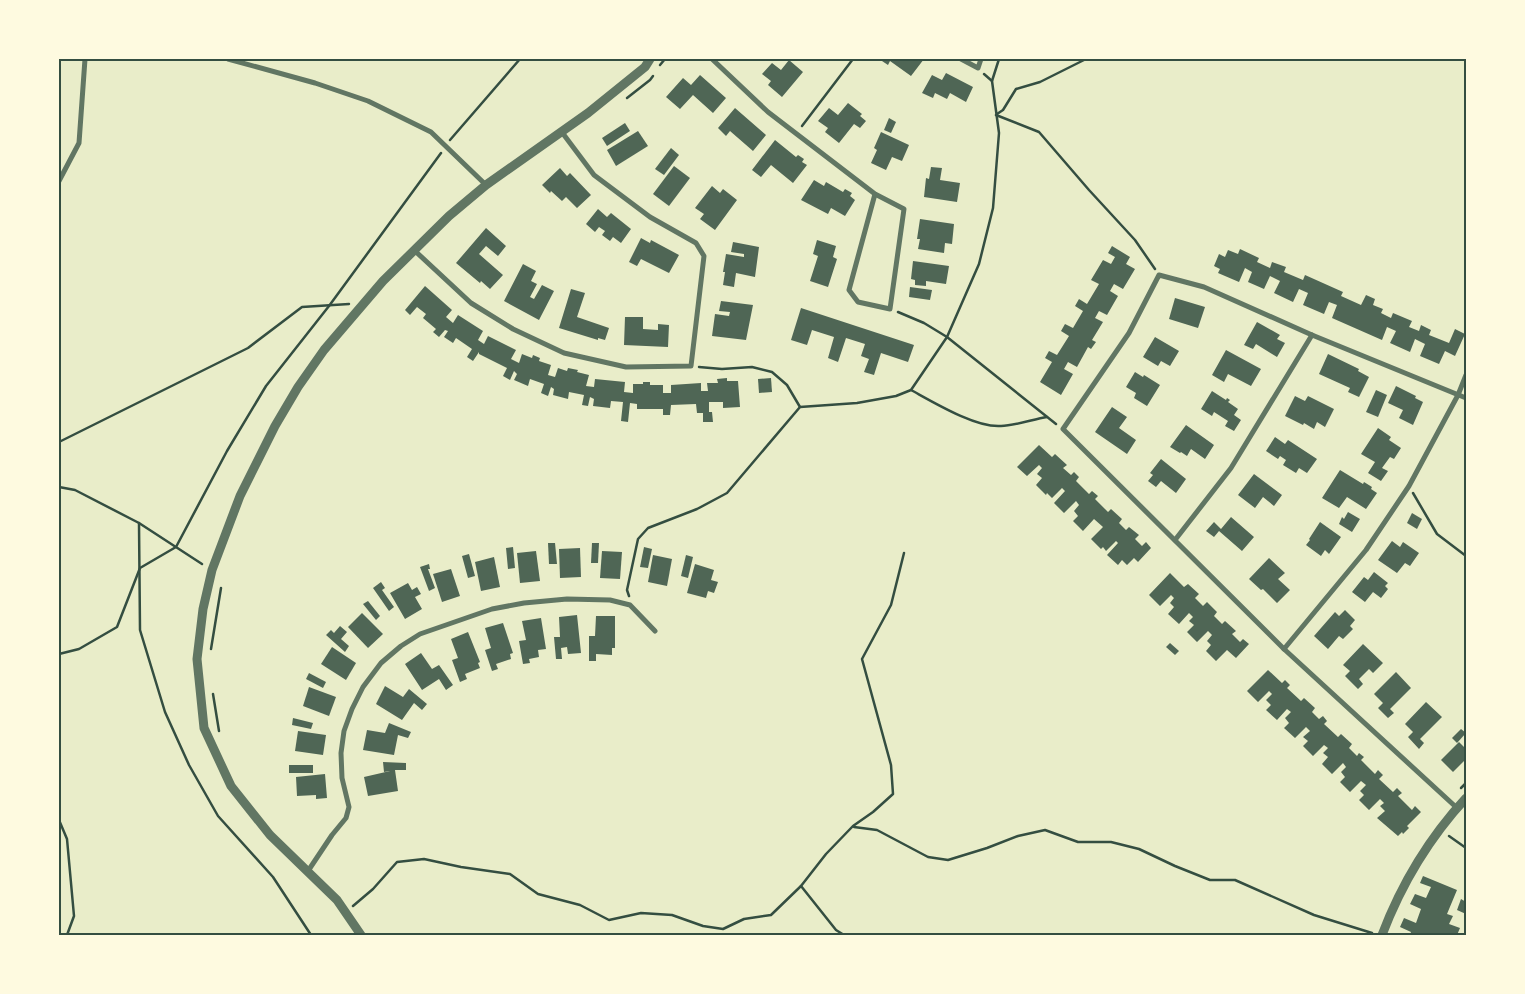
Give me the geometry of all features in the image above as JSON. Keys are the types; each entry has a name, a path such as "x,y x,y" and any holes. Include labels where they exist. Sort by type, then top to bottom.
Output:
{"street":[{"path":"59,181 79,143 85,59"},
{"path":"228,59 315,83 368,101 430,132 486,185"},
{"path":"361,935 337,900 270,834 231,786 204,728 197,659 203,609 212,570 240,496 275,426 324,350 383,281 449,216 486,185 588,113 644,67 650,59"},
{"path":"712,59 768,112 875,194 904,209 890,309 858,302 849,290 875,194"},
{"path":"961,59 978,68 981,59"},
{"path":"414,250 471,303 513,329 564,353 626,367 691,366 704,256 696,243 650,217 594,175 561,131"},
{"path":"1457,808 1284,649 1063,429 1129,333 1158,275 1204,287 1312,335 1466,398"},
{"path":"1175,540 1232,468 1312,335"},
{"path":"1284,649 1366,550 1409,486 1458,395 1466,375"},
{"path":"308,870 346,818 349,807 342,778 340,753 344,731 352,709 363,687 381,663 401,646 420,634 492,609 524,602 567,599 610,600 630,605 654,631"},
{"path":"1378,934 1411,874 1439,830 1466,798"}],"path":[{"path":"59,654 79,649 117,627 140,568 176,547 226,451 266,386 329,306 446,146 520,59"},
{"path":"660,66 665,59"},
{"path":"797,133 852,59"},
{"path":"630,605 628,590 638,539 642,533 648,528 697,509 727,493 800,407 857,403 896,396 911,390 947,337 979,264 993,208 999,132 992,81 999,59"},
{"path":"996,115 1004,110 1016,89 1040,82 1086,59"},
{"path":"621,102 650,80 655,73"},
{"path":"996,115 1039,132 1135,240 1158,275"},
{"path":"59,442 248,348 302,307 364,304"},
{"path":"890,309 924,323 947,337 1063,429"},
{"path":"691,366 752,367 772,372 787,385 800,407"},
{"path":"911,390 950,410 986,425 1002,426 1047,416"},
{"path":"1409,486 1437,534 1466,556"},
{"path":"59,487 75,490 139,523 212,570"},
{"path":"351,908 373,889 397,862 424,859 510,874 538,894 580,905 609,920 641,914 672,915 703,926 723,929 744,919 771,915 801,886 826,854 853,826 873,812 892,794 891,765 862,659 891,605 904,553"},
{"path":"210,654 222,581"},
{"path":"213,692 218,730 222,738"},
{"path":"59,820 67,840 74,916 67,935"},
{"path":"853,826 877,830 928,857 948,860 1018,836 1045,830 1078,842 1111,842 1139,850 1210,880 1235,880 1314,915 1378,934"},
{"path":"1439,830 1466,848"},
{"path":"801,886 836,930 844,935"}],"building":[{"path":"879,59 924,59 911,76 890,61 888,65"},
{"path":"789,60 803,72 782,97 768,85 771,81 762,74 772,63 781,70"},
{"path":"946,73 973,87 966,102 950,93 947,99 935,93 933,98 922,93 932,75 942,80"},
{"path":"700,75 726,98 713,113 693,95 680,109 666,97 683,78 691,85"},
{"path":"848,103 862,114 860,116 866,121 860,128 854,124 839,143 825,132 828,128 818,121 829,108 838,115"},
{"path":"735,108 766,135 753,151 730,131 726,136 718,128"},
{"path":"889,118 896,122 891,133 884,130"},
{"path":"625,123 630,131 607,146 602,138"},
{"path":"638,131 648,146 616,166 607,150"},
{"path":"881,132 909,145 902,161 892,157 886,170 871,163 877,150 874,148"},
{"path":"775,140 796,157 798,155 804,159 802,162 807,165 793,183 771,165 761,177 752,170"},
{"path":"671,148 679,155 664,175 655,169"},
{"path":"674,166 690,178 669,206 653,194"},
{"path":"931,167 942,168 940,180 960,183 957,202 924,197 926,178 929,179"},
{"path":"560,168 567,176 570,173 591,195 577,208 566,197 562,201 542,185"},
{"path":"814,180 824,186 826,182 843,192 845,189 852,193 850,196 855,200 845,216 831,208 828,214 801,200"},
{"path":"712,186 720,193 723,189 737,200 715,230 700,219 704,214 695,208"},
{"path":"598,209 607,217 611,213 631,229 621,243 613,237 610,241 602,235 605,231 599,227 595,232 586,224"},
{"path":"920,219 954,224 952,244 945,243 944,253 918,249 920,239 917,239"},
{"path":"486,228 506,246 498,256 486,246 479,254 503,275 490,289 456,263"},
{"path":"641,238 650,243 651,240 679,255 669,273 641,259 637,266 629,262"},
{"path":"817,240 836,246 833,257 837,259 828,287 810,281 818,256 813,254"},
{"path":"733,242 759,247 755,277 736,273 734,287 723,285 726,254 744,257 744,254 731,252"},
{"path":"1112,246 1130,257 1126,264 1135,269 1123,289 1114,284 1110,291 1118,296 1107,315 1099,311 1095,318 1103,322 1092,340 1096,342 1091,349 1088,347 1077,367 1068,362 1064,369 1073,374 1061,395 1040,382 1052,362 1045,358 1049,351 1057,355 1069,336 1061,331 1065,324 1073,328 1083,311 1075,306 1079,299 1087,304 1099,284 1091,280 1103,260 1111,264 1115,257 1108,253"},
{"path":"1240,249 1259,258 1257,262 1270,268 1272,262 1286,267 1284,272 1303,280 1305,275 1343,292 1341,296 1361,305 1366,295 1375,299 1373,305 1383,309 1381,313 1391,318 1393,313 1412,321 1409,327 1419,331 1421,325 1431,330 1429,335 1449,343 1455,329 1465,334 1455,356 1445,351 1439,364 1420,356 1425,344 1415,339 1410,352 1390,343 1396,331 1387,327 1382,340 1332,318 1337,305 1329,302 1324,314 1303,305 1308,293 1299,289 1293,302 1274,293 1280,281 1270,276 1264,289 1248,282 1252,272 1245,268 1239,282 1218,273 1220,269 1214,266 1219,254 1225,257 1228,250 1238,254"},
{"path":"913,261 949,266 946,284 926,281 926,286 915,285 915,280 911,279"},
{"path":"523,264 536,271 531,281 537,284 530,297 534,299 542,285 554,291 539,320 504,301"},
{"path":"425,286 452,310 446,317 453,323 458,315 483,331 478,340 484,344 488,336 516,350 511,359 519,363 522,354 532,358 533,355 540,358 539,361 551,365 548,375 555,377 558,368 567,371 568,368 578,370 577,372 589,375 586,386 594,387 595,379 625,382 624,392 633,393 633,384 643,384 643,382 650,382 650,385 663,385 663,393 671,393 671,385 701,383 701,391 708,391 707,383 718,383 717,379 727,378 727,381 738,381 740,407 723,408 723,402 709,402 709,412 712,412 713,422 703,422 703,413 697,413 696,404 671,405 670,415 663,415 663,409 637,409 637,404 630,403 628,422 621,421 623,402 611,401 610,408 593,406 594,399 590,397 588,406 582,405 584,395 569,392 568,399 553,395 554,389 551,387 548,396 541,393 544,384 530,379 528,386 514,380 517,374 514,371 510,380 503,376 507,368 479,354 479,352 473,361 467,357 472,349 456,338 453,343 444,337 448,331 445,330 439,337 433,332 436,329 423,318 426,314 417,307 410,315 405,310"},
{"path":"910,287 932,290 930,300 909,297"},
{"path":"571,289 585,293 577,317 609,328 605,340 598,338 598,340 559,328"},
{"path":"1175,298 1205,307 1198,328 1169,319"},
{"path":"721,301 753,305 746,340 712,336 715,314 729,316 730,312 719,311"},
{"path":"801,308 914,345 908,362 881,353 874,375 864,372 869,359 861,356 865,344 846,338 838,362 828,358 834,337 812,330 807,345 791,340"},
{"path":"625,317 643,317 643,329 658,330 658,324 669,325 668,347 624,345"},
{"path":"1257,322 1280,335 1277,339 1285,343 1277,357 1256,344 1253,349 1244,345"},
{"path":"1155,337 1179,351 1170,366 1161,361 1158,366 1143,357"},
{"path":"1226,350 1261,369 1251,386 1228,374 1224,382 1212,375"},
{"path":"1328,354 1359,369 1358,371 1369,377 1359,397 1348,392 1350,388 1319,374"},
{"path":"1135,372 1160,385 1147,406 1134,398 1136,393 1126,387"},
{"path":"771,378 772,392 759,393 758,379"},
{"path":"1396,386 1416,396 1415,398 1423,402 1413,425 1399,418 1403,410 1388,403"},
{"path":"1376,390 1387,395 1378,417 1366,412"},
{"path":"1212,391 1226,400 1227,398 1230,400 1228,402 1238,409 1234,415 1241,420 1234,431 1225,426 1228,421 1214,412 1212,416 1201,409"},
{"path":"1295,396 1305,401 1308,396 1334,409 1325,427 1317,422 1314,429 1285,416"},
{"path":"1112,407 1127,417 1119,428 1136,440 1127,454 1095,432"},
{"path":"1186,425 1214,445 1205,459 1191,449 1187,456 1170,447"},
{"path":"1378,428 1391,437 1389,440 1401,448 1394,459 1390,457 1382,468 1388,471 1381,481 1368,473 1375,462 1361,454"},
{"path":"1275,437 1285,444 1288,440 1317,459 1307,473 1299,468 1296,473 1283,465 1286,460 1280,456 1278,459 1266,451"},
{"path":"1039,445 1052,457 1055,454 1067,465 1063,468 1071,475 1074,472 1079,477 1076,481 1089,494 1092,491 1098,496 1095,499 1108,512 1111,509 1122,519 1119,523 1126,530 1129,527 1139,535 1135,539 1142,546 1146,542 1151,548 1138,562 1134,558 1127,565 1122,560 1118,565 1107,555 1118,543 1116,541 1106,551 1103,547 1101,549 1091,539 1103,527 1094,519 1083,531 1073,521 1078,516 1074,511 1079,505 1076,501 1064,513 1054,503 1065,491 1062,488 1052,498 1036,485 1042,478 1037,474 1042,468 1039,465 1027,476 1017,467"},
{"path":"1161,459 1186,479 1176,493 1161,481 1156,487 1148,481 1153,475 1150,473"},
{"path":"1340,470 1363,484 1364,482 1377,493 1366,509 1347,497 1339,508 1322,498"},
{"path":"1254,474 1282,495 1274,506 1263,497 1255,508 1238,495"},
{"path":"1348,512 1360,519 1352,532 1339,524 1342,517 1344,519"},
{"path":"1412,513 1422,519 1417,529 1407,523"},
{"path":"1231,517 1254,537 1242,551 1219,531 1214,537 1206,531 1214,522 1221,529"},
{"path":"1320,522 1341,537 1329,554 1325,550 1321,556 1306,545"},
{"path":"1392,541 1400,547 1403,542 1419,553 1410,566 1405,563 1397,573 1378,560"},
{"path":"548,543 555,543 557,564 549,564"},
{"path":"592,543 599,543 598,563 591,563"},
{"path":"513,547 515,568 508,569 506,548"},
{"path":"644,547 652,549 648,568 640,567"},
{"path":"580,548 581,577 560,578 559,549"},
{"path":"536,551 540,581 520,583 517,553"},
{"path":"602,551 622,552 620,579 600,578"},
{"path":"469,554 475,576 468,578 462,556"},
{"path":"653,555 672,559 667,586 648,582"},
{"path":"686,555 693,557 688,578 681,576"},
{"path":"494,557 500,587 481,591 475,562"},
{"path":"1269,558 1285,573 1278,579 1290,590 1277,603 1263,589 1261,590 1249,579"},
{"path":"429,564 430,569 428,569 435,588 429,591 420,567"},
{"path":"695,564 714,570 711,580 718,582 714,593 708,591 706,598 687,593"},
{"path":"451,569 460,596 442,602 433,574"},
{"path":"1374,572 1388,583 1385,586 1388,589 1381,598 1373,592 1365,602 1352,592 1364,577 1368,580"},
{"path":"1170,573 1184,587 1188,584 1199,594 1195,598 1203,606 1207,602 1217,612 1214,616 1222,624 1225,621 1236,631 1232,634 1240,642 1243,639 1249,644 1236,658 1227,650 1216,661 1206,651 1211,645 1207,641 1212,635 1208,631 1197,642 1187,632 1194,625 1189,621 1193,617 1189,613 1179,624 1168,614 1174,607 1170,603 1174,598 1171,595 1160,606 1149,595"},
{"path":"381,582 385,588 382,590 394,607 389,611 373,588"},
{"path":"408,583 412,590 417,587 421,594 415,597 422,609 405,619 390,593"},
{"path":"368,601 380,616 376,620 363,604"},
{"path":"1345,610 1355,620 1350,626 1353,629 1343,639 1339,636 1328,649 1314,636 1335,612 1339,616"},
{"path":"362,613 383,634 368,648 348,627"},
{"path":"577,615 581,653 568,654 567,647 561,648 562,659 556,659 554,637 560,637 559,617"},
{"path":"596,616 615,616 615,648 612,648 612,655 596,654 596,661 589,661 589,636 595,636"},
{"path":"541,618 546,649 538,650 539,657 529,659 530,663 523,664 519,641 526,640 522,621"},
{"path":"503,623 513,653 510,654 511,659 496,664 498,669 492,671 485,650 491,648 485,628"},
{"path":"340,626 347,632 341,639 349,646 345,652 326,635 331,630 334,633"},
{"path":"468,632 480,662 478,663 480,668 465,674 467,679 460,682 452,660 458,658 451,639"},
{"path":"1170,643 1179,651 1175,655 1166,647"},
{"path":"1363,644 1383,663 1373,673 1369,669 1359,679 1363,684 1358,689 1345,676 1350,671 1343,665"},
{"path":"332,647 356,663 346,680 321,664"},
{"path":"421,653 432,669 439,665 453,685 446,690 439,679 422,690 405,664"},
{"path":"1268,670 1282,683 1285,680 1290,685 1287,688 1301,701 1304,698 1315,708 1312,712 1319,719 1323,716 1327,721 1324,724 1338,737 1341,734 1352,744 1349,748 1357,756 1359,753 1364,757 1361,760 1375,774 1378,770 1383,775 1379,779 1393,792 1397,788 1402,793 1398,796 1412,810 1415,806 1421,812 1407,826 1409,828 1403,834 1402,832 1398,836 1377,818 1385,811 1380,806 1384,803 1380,799 1369,810 1359,800 1364,795 1360,791 1366,785 1361,781 1350,792 1340,782 1345,777 1341,772 1346,767 1343,763 1332,774 1322,764 1328,757 1323,753 1328,748 1324,745 1313,756 1303,746 1308,741 1303,737 1310,731 1306,727 1295,738 1284,728 1289,723 1285,718 1291,712 1287,709 1277,720 1266,710 1271,705 1266,700 1272,694 1269,691 1258,702 1247,691"},
{"path":"1396,672 1411,688 1390,709 1394,713 1388,718 1378,708 1383,703 1374,694"},
{"path":"309,673 326,682 323,688 306,679"},
{"path":"385,686 403,697 409,689 427,704 422,710 414,703 402,720 376,704"},
{"path":"309,687 336,697 329,716 303,706"},
{"path":"1426,702 1442,717 1420,739 1424,743 1419,749 1408,737 1413,732 1405,724"},
{"path":"293,718 313,723 311,729 292,725"},
{"path":"389,723 411,732 408,738 398,735 394,755 363,750 367,730 385,733"},
{"path":"1461,729 1466,733 1457,743 1452,738"},
{"path":"298,731 326,735 323,755 295,751"},
{"path":"1459,742 1466,749 1466,759 1453,772 1441,760"},
{"path":"383,762 406,763 406,770 395,770 398,791 368,796 364,777 390,771 384,772"},
{"path":"289,765 313,765 313,773 289,773"},
{"path":"325,774 327,798 316,799 316,795 297,796 296,777"},
{"path":"1423,876 1457,890 1447,914 1453,916 1449,924 1460,928 1457,935 1410,935 1411,932 1400,927 1404,918 1416,923 1421,909 1410,904 1415,894 1426,898 1431,887 1420,883"},
{"path":"1461,899 1466,902 1466,914 1457,910"}]}
